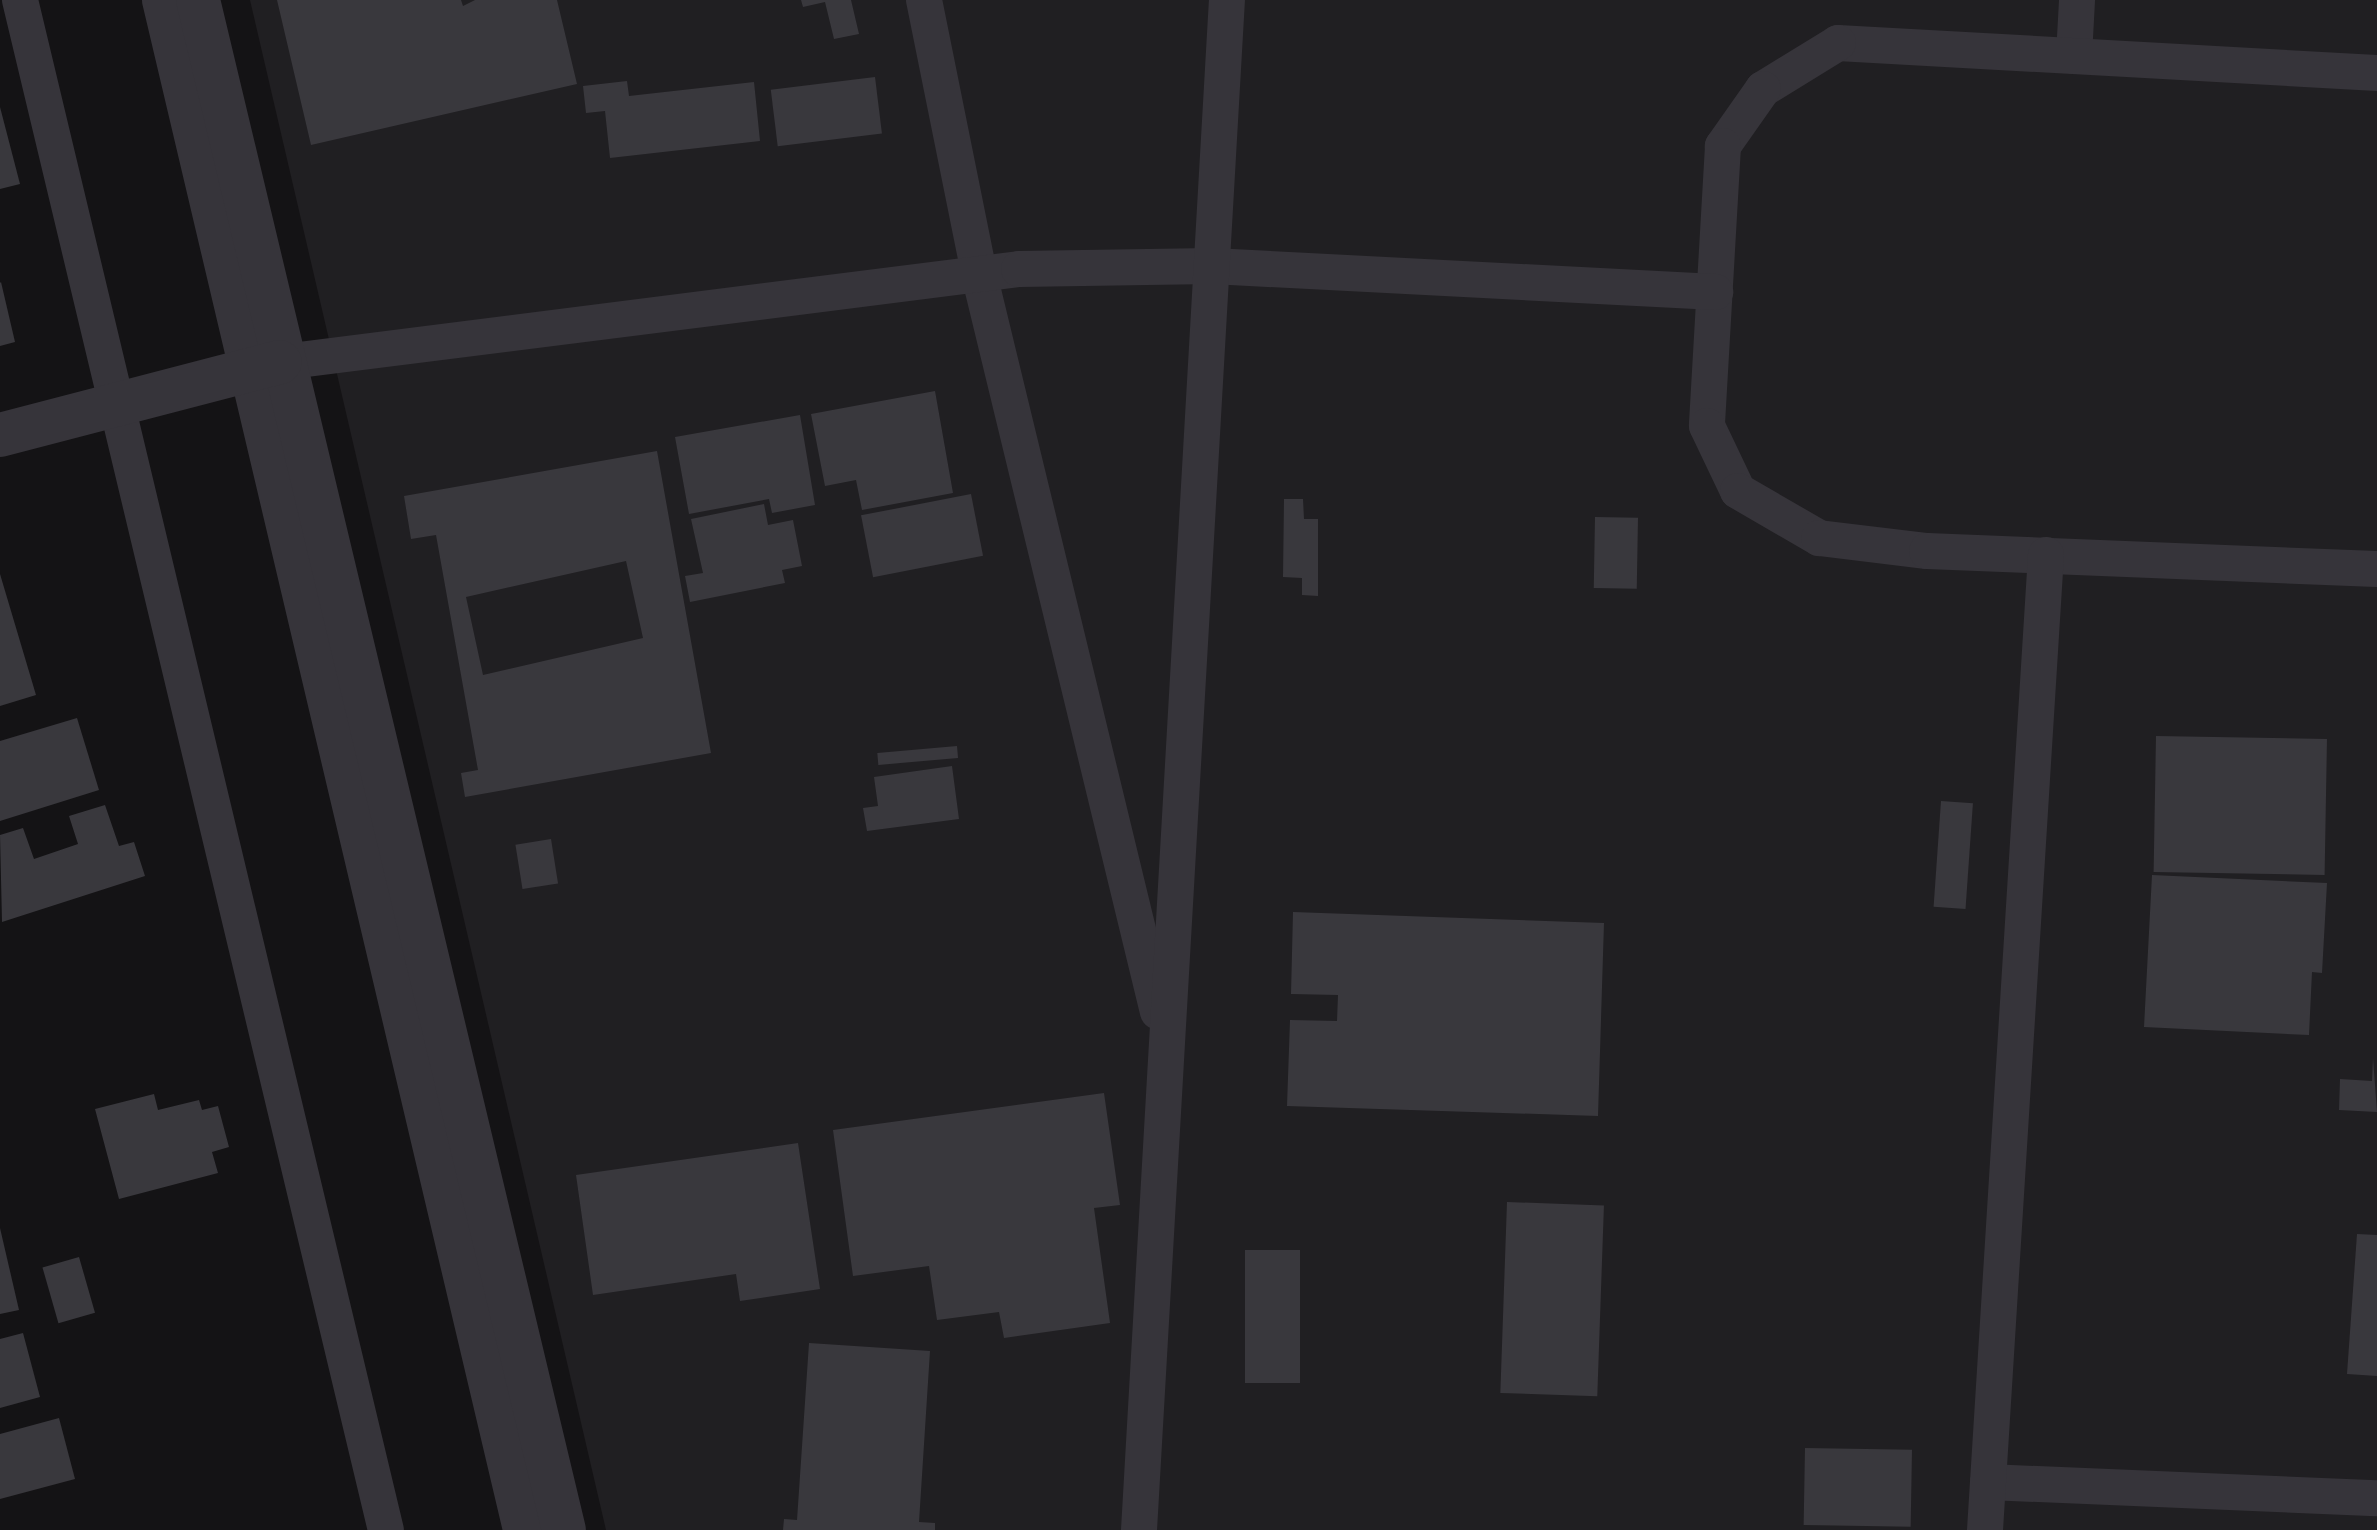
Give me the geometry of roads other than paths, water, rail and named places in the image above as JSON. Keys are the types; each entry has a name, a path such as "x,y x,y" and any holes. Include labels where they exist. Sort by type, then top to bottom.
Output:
{"street":[{"path":"20,0 386,1530"},
{"path":"164,0 267,366 564,1530"},
{"path":"198,0 267,366 525,1530"},
{"path":"924,0 979,274 1167,1048"},
{"path":"1139,1530 1227,0"},
{"path":"2074,56 2077,0"},
{"path":"2377,73 1838,43 1763,89 1723,146 1707,426 1738,491 1819,538 1927,551 2377,569"},
{"path":"0,435 267,366 979,274 1212,266 1715,292"},
{"path":"1985,1530 2046,555"},
{"path":"1988,1482 2377,1498"}]}
